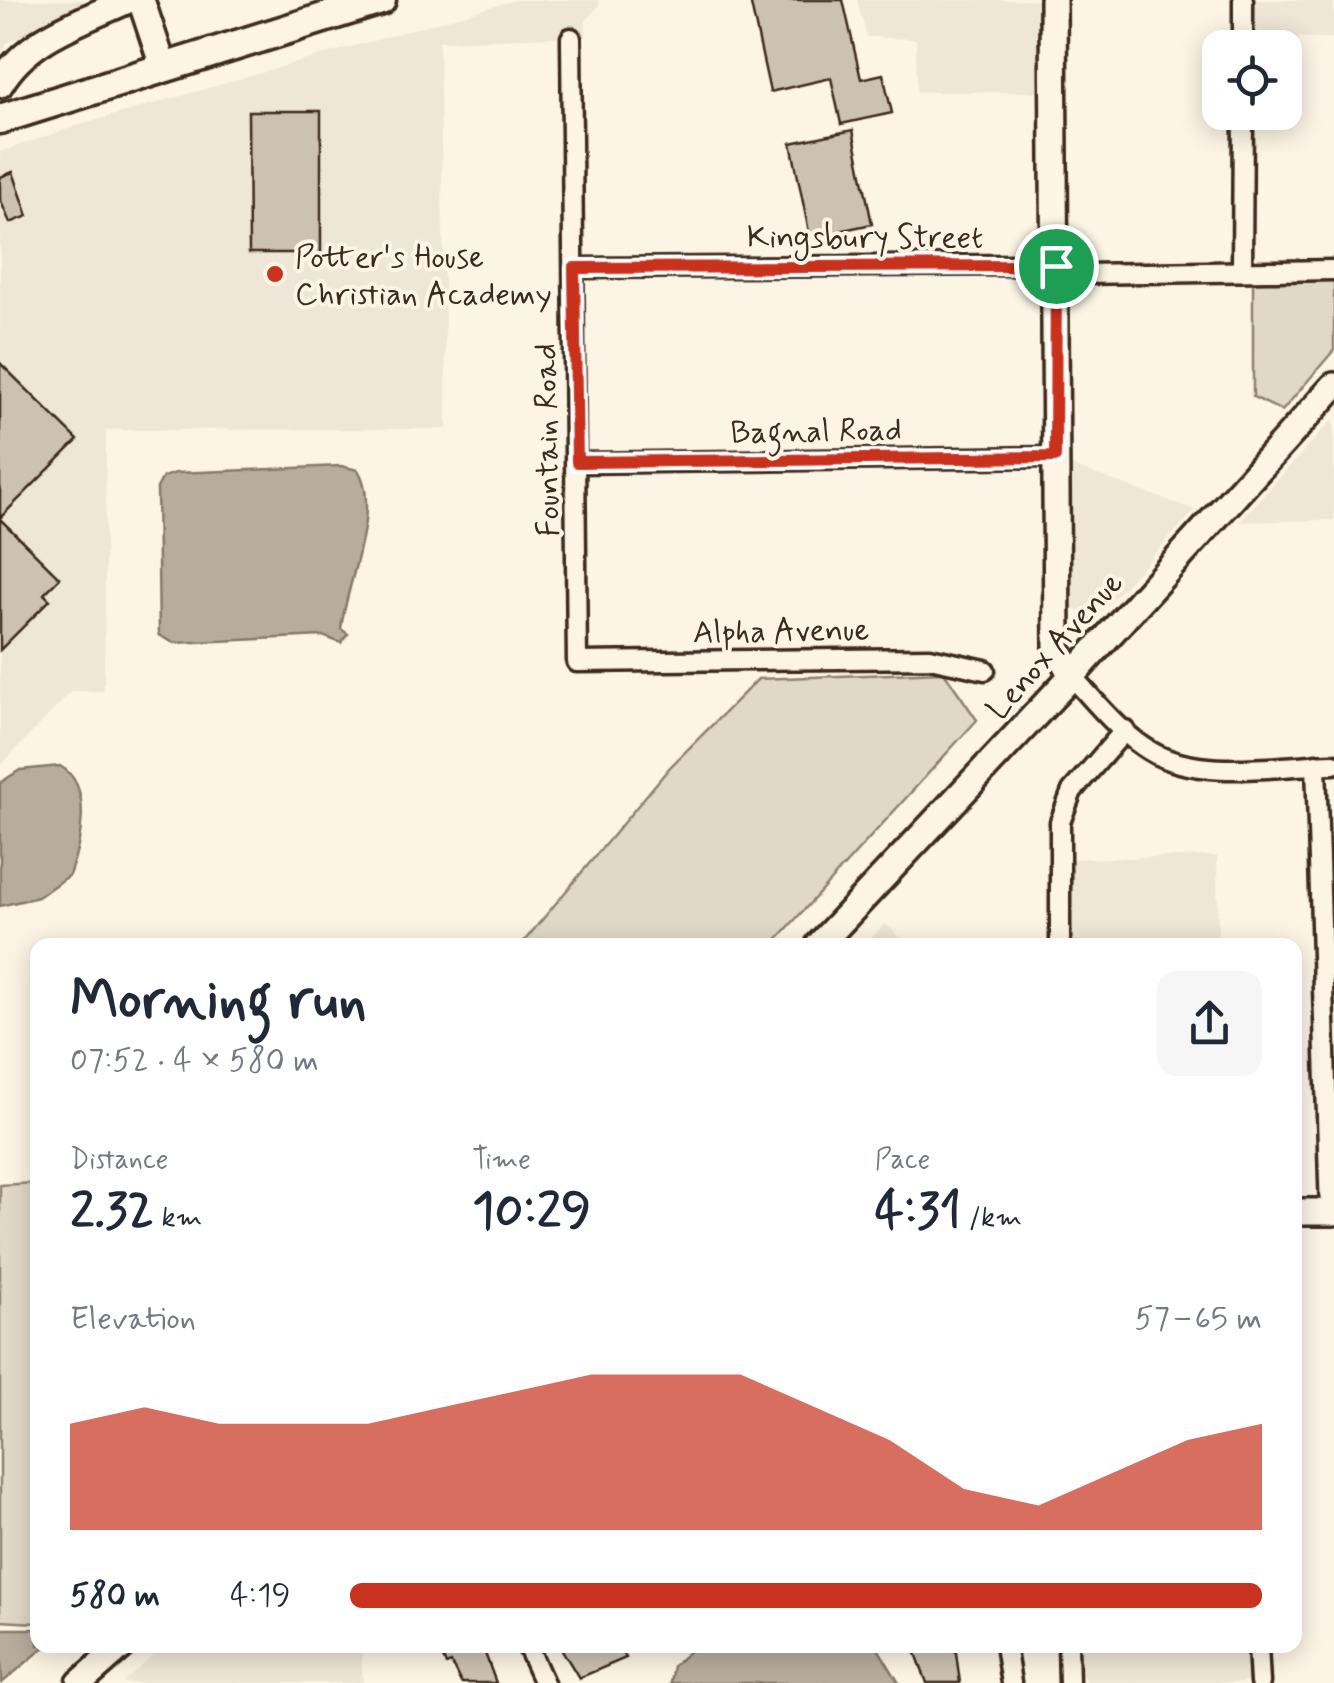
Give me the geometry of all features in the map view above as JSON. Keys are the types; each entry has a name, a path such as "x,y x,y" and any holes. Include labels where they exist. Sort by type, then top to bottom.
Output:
{"main road":[{"path":"2,113 382,0"}],"street":[{"path":"0,84 14,60 30,48 128,0"},
{"path":"142,0 162,66"},
{"path":"1053,0 1057,648 1072,676 1125,730 1162,758 1193,765 1325,764 1332,1212 1302,1212"},
{"path":"1243,0 1243,30"},
{"name":"Fountain Road","path":"571,38 578,662"},
{"path":"1242,271 1243,130"},
{"name":"Kingsbury Street","path":"574,268 1056,266 1083,274 1334,270"},
{"name":"Lenox Avenue","path":"826,938 1072,676 1334,386"},
{"name":"Bagnal Road","path":"577,462 1055,457"},
{"name":"Alpha Avenue","path":"578,662 930,658 985,670"},
{"path":"1060,938 1060,822 1072,790 1125,730"},
{"path":"80,1683 113,1653"},
{"path":"530,1653 544,1683"},
{"path":"1006,1653 1011,1683"},
{"path":"1068,1653 1069,1683"},
{"path":"1258,1653 1260,1683"}],"shaded area":[{"path":"0,0 83,0 83,4 7,43 0,55"},
{"name":"Potter's House Christian Academy","path":"515,0 598,0 599,5 586,21 586,36 439,41 447,429 106,430 104,691 72,691 0,766 0,152 76,126"},
{"path":"857,0 1043,0 1042,92 917,92 916,39 867,37"},
{"path":"1249,0 1334,0 1334,38 1302,38 1302,30 1249,30"},
{"path":"1253,277 1334,279 1334,350 1282,411 1253,397"},
{"path":"1334,418 1334,520 1239,522"},
{"path":"1064,463 1195,510 1095,618 1074,609 1071,599"},
{"path":"341,466 358,470 366,504 341,629 348,634 341,643 323,636 174,643 159,635 157,488 163,477 176,473"},
{"path":"944,672 977,720 778,938 527,938 670,767 758,679"},
{"path":"60,766 71,775 81,801 80,832 69,875 38,897 0,906 0,783 20,770"},
{"path":"1217,856 1218,938 1068,938 1065,859"},
{"path":"885,923 901,938 871,938"},
{"path":"30,1183 30,1623 0,1621 0,1185"},
{"path":"0,1629 30,1629 30,1653 38,1653 2,1683"},
{"path":"156,1653 361,1653 363,1683 123,1683"},
{"path":"687,1653 881,1653 899,1683 670,1683 673,1666"},
{"path":"1079,1653 1253,1653 1254,1671 1250,1680 1242,1683 1090,1683 1080,1674"}],"building":[{"path":"750,0 843,0 861,79 883,74 892,113 841,124 831,78 770,92"},
{"path":"248,111 321,111 321,253 249,253"},
{"path":"853,130 872,224 810,237 791,143"},
{"path":"13,172 28,216 10,223 0,199 0,177"},
{"path":"0,363 78,440 0,518"},
{"path":"0,519 60,578 44,594 50,600 0,650"},
{"path":"441,1653 485,1653 496,1683 461,1683 451,1663 446,1665"},
{"path":"564,1653 623,1653 626,1658 579,1678"},
{"path":"916,1653 956,1653 960,1683 927,1683"}],"place":[{"name":"Potter's House Christian Academy","path":"275,274"}],"route":[{"path":"1056,266 1055,457 577,462 574,268 1056,266"}]}
